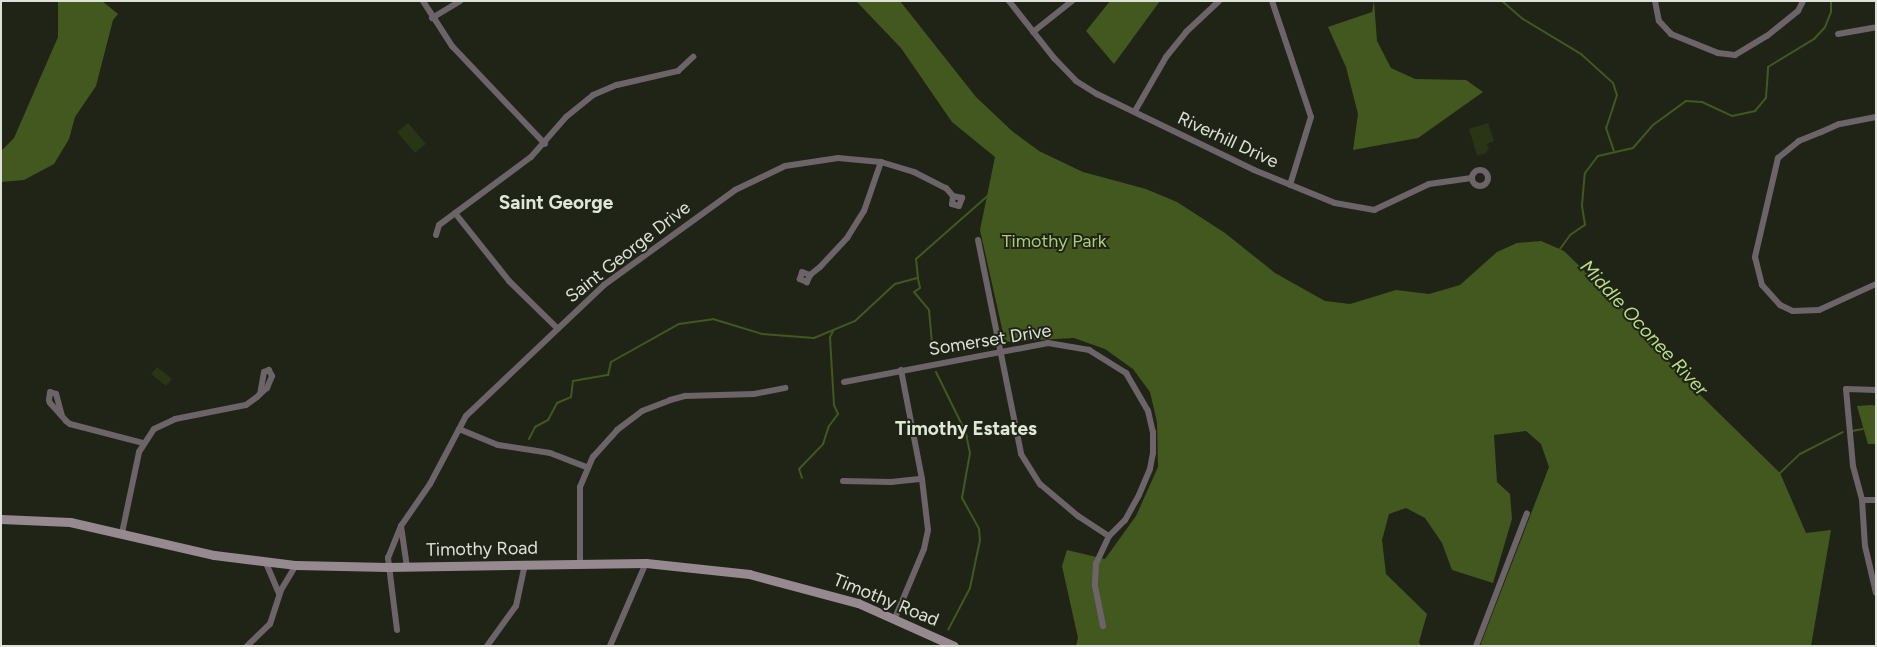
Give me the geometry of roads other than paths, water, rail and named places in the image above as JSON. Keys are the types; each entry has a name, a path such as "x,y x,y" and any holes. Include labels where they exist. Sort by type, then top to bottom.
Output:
{"main road":[{"name":"Timothy Road","path":"1,519 53,520 122,533 214,555 296,565 387,567 646,563 765,577 823,592 895,618 954,646"}],"street":[{"path":"423,1 432,18 452,46 545,144"},
{"path":"432,18 460,1"},
{"name":"Riverhill Drive","path":"1009,1 1033,32 1076,81 1097,94 1290,185 1335,203 1374,210 1430,184 1472,178"},
{"path":"1033,32 1072,1"},
{"path":"1135,111 1171,51 1219,1"},
{"path":"1272,1 1311,117 1290,185"},
{"path":"1655,1 1658,21 1671,34 1718,53 1735,55 1767,36 1798,11 1802,1"},
{"path":"1838,34 1876,26"},
{"path":"436,235 440,225 545,144 566,117 593,94 617,85 678,71 693,57"},
{"path":"1876,117 1839,124 1799,142 1778,158 1754,257 1762,285 1780,305 1793,311 1819,310 1876,284"},
{"name":"Saint George Drive","path":"387,567 401,526 430,484 459,430 476,405 556,327 620,272 722,198 762,175 794,164 838,158 881,162 927,177 946,188 953,196"},
{"path":"810,275 830,259 856,224 864,211 881,162"},
{"path":"455,213 510,281 556,327"},
{"path":"978,240 1016,440 1029,469 1040,484 1078,516 1109,536"},
{"name":"Somerset Drive","path":"844,382 1048,343 1075,346 1117,366 1138,390 1151,421 1152,461 1130,513 1109,536 1100,553 1094,576 1103,626"},
{"path":"895,618 927,539 922,479 901,370"},
{"path":"580,563 579,498 587,467 618,430 655,405 685,396 754,394 784,388"},
{"path":"1876,390 1846,389 1853,466 1862,500 1865,546 1876,593"},
{"path":"122,533 143,443 154,429 168,421 236,408 260,394"},
{"path":"62,416 75,426 143,443"},
{"path":"459,430 498,445 550,453 587,467"},
{"path":"843,481 891,482 922,479"},
{"path":"1862,500 1876,500"},
{"path":"1476,646 1527,513"},
{"path":"401,526 407,566"},
{"path":"266,562 279,594"},
{"path":"610,646 646,563"},
{"path":"487,646 516,606 525,564"},
{"path":"247,646 270,624 279,594 296,565"},
{"path":"387,567 396,630"}],"waterway":[{"path":"1502,1 1523,19 1581,54 1613,83 1617,95 1606,128 1614,151"},
{"path":"1560,249 1570,235 1585,225 1582,205 1585,173 1598,156 1633,148 1653,125 1686,101 1702,102 1732,116 1755,111 1766,98 1768,67 1814,39 1825,27 1831,12 1831,1"},
{"path":"529,439 535,427 548,420 557,403 571,397 573,381 608,375 611,362 679,324 713,319 762,334 814,338 855,321 895,284 918,278 916,259 1000,185 1019,176"},
{"path":"918,279 920,288 914,292 929,310 933,355"},
{"path":"1225,455 1192,407 1188,347 1207,317 1233,300 1259,290"},
{"path":"802,478 799,469 823,444 829,426 838,414 834,405 830,337 833,331"},
{"path":"936,372 966,433 970,453 962,498 979,529 980,540 970,588 948,630"},
{"path":"1852,431 1863,429"},
{"path":"1779,474 1800,454 1843,432"},
{"path":"1277,525 1286,537"}],"district":[{"name":"Saint George","path":"556,203"},
{"name":"Timothy Estates","path":"966,429"}],"park label":[{"name":"Timothy Park","path":"1054,241"}],"water label":[{"name":"Middle Oconee River","path":"1644,328"}]}
